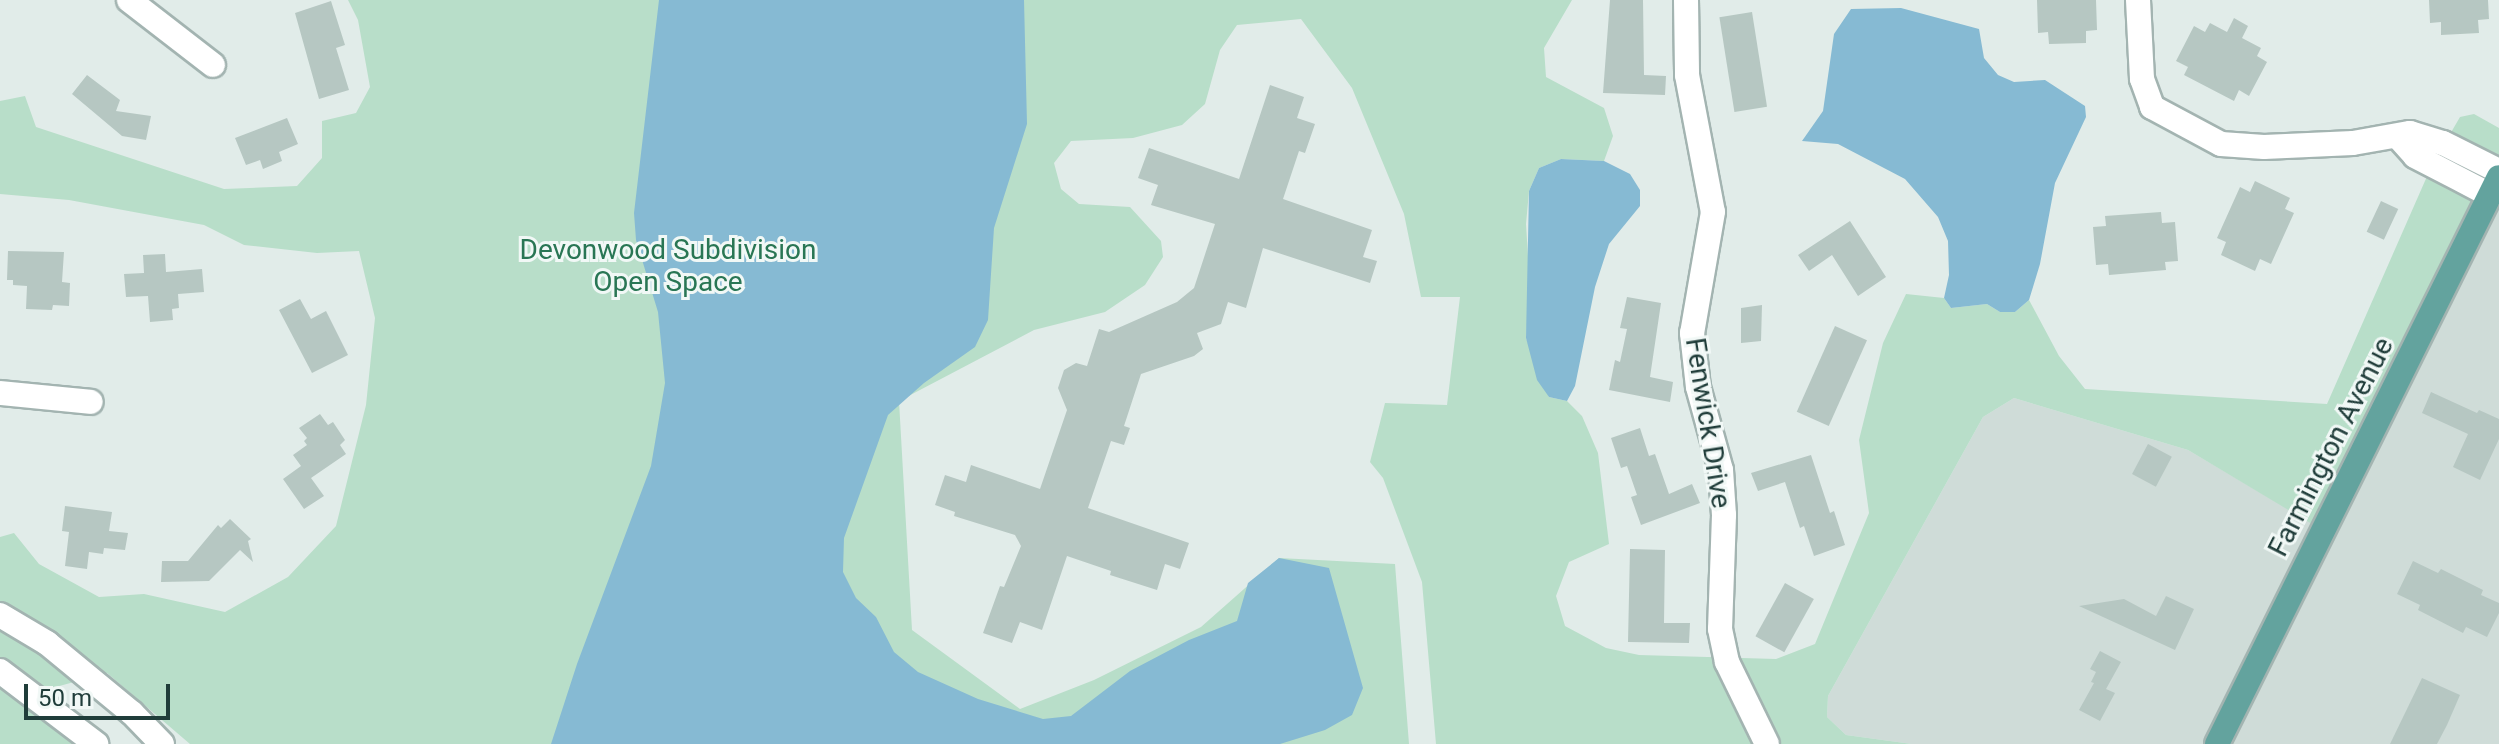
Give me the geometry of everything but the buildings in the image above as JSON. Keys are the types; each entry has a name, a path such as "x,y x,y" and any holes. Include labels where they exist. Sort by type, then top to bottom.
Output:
{"main road":[{"name":"Farmington Avenue","path":"2217,744 2496,181"}],"street":[{"path":"129,0 213,65"},
{"name":"Fenwick Drive","path":"1686,0 1687,75 1713,212 1692,333 1700,395 1721,470 1724,515 1720,629 1727,662 1767,744"},
{"path":"2138,0 2143,87 2152,107 2167,118 2221,144 2238,146 2353,143 2399,138 2415,156 2496,181"},
{"path":"0,393 91,402"},
{"path":"0,615 47,643 132,713 162,744"},
{"path":"0,671 96,744"}],"shaded area":[{"path":"2499,177 2499,744 1912,744 1846,735 1827,717 1828,696 1983,417 2014,398 2188,450 2322,529"}],"green space":[{"name":"Devonwood Subdivision Open Space","path":"348,0 1572,0 1544,48 1546,77 1604,108 1613,136 1604,161 1561,159 1539,168 1529,191 1526,224 1530,288 1526,338 1549,397 1567,401 1582,416 1598,453 1609,544 1569,562 1556,596 1565,626 1606,648 1639,655 1776,659 1815,644 1869,513 1859,440 1883,343 1906,294 1944,298 1951,308 1987,304 2000,312 2015,312 2029,300 2059,356 2085,389 2327,404 2432,165 2460,117 2474,114 2499,128 2499,177 2322,530 2188,450 2014,398 1983,417 1828,696 1827,717 1846,735 1912,744 1436,744 1422,582 1383,478 1370,462 1385,403 1447,405 1460,297 1421,297 1404,214 1352,88 1301,19 1237,25 1220,50 1205,104 1182,125 1133,138 1071,141 1054,163 1061,189 1079,204 1130,207 1161,241 1163,257 1145,285 1105,312 1034,330 899,401 912,630 1020,709 1094,680 1201,627 1279,558 1395,564 1409,744 190,744 107,673 19,697 77,744 0,744 0,537 14,533 39,564 99,597 144,594 225,612 288,577 336,526 366,405 375,318 359,251 317,253 244,245 204,225 69,200 0,194 0,101 25,96 36,127 224,189 297,186 322,158 322,121 356,113 370,87 358,20"}],"water":[{"path":"659,0 1024,0 1027,124 994,228 988,320 975,347 924,383 888,415 844,538 843,572 856,598 876,617 894,652 918,672 978,699 1043,719 1071,716 1130,671 1189,640 1237,621 1248,583 1279,558 1329,568 1363,688 1352,715 1325,730 1280,744 551,744 577,664 651,466 665,383 658,312 636,240 634,213"},
{"path":"1901,8 1979,29 1984,58 1998,75 2014,82 2045,80 2085,106 2086,117 2055,183 2040,264 2029,300 2015,312 2000,312 1987,304 1951,308 1944,298 1949,275 1948,241 1938,217 1905,179 1838,144 1802,141 1823,111 1834,34 1851,9"},
{"path":"1561,159 1604,161 1630,174 1640,190 1640,206 1609,244 1595,287 1575,386 1567,401 1549,397 1537,380 1526,338 1529,191 1539,168"}]}
